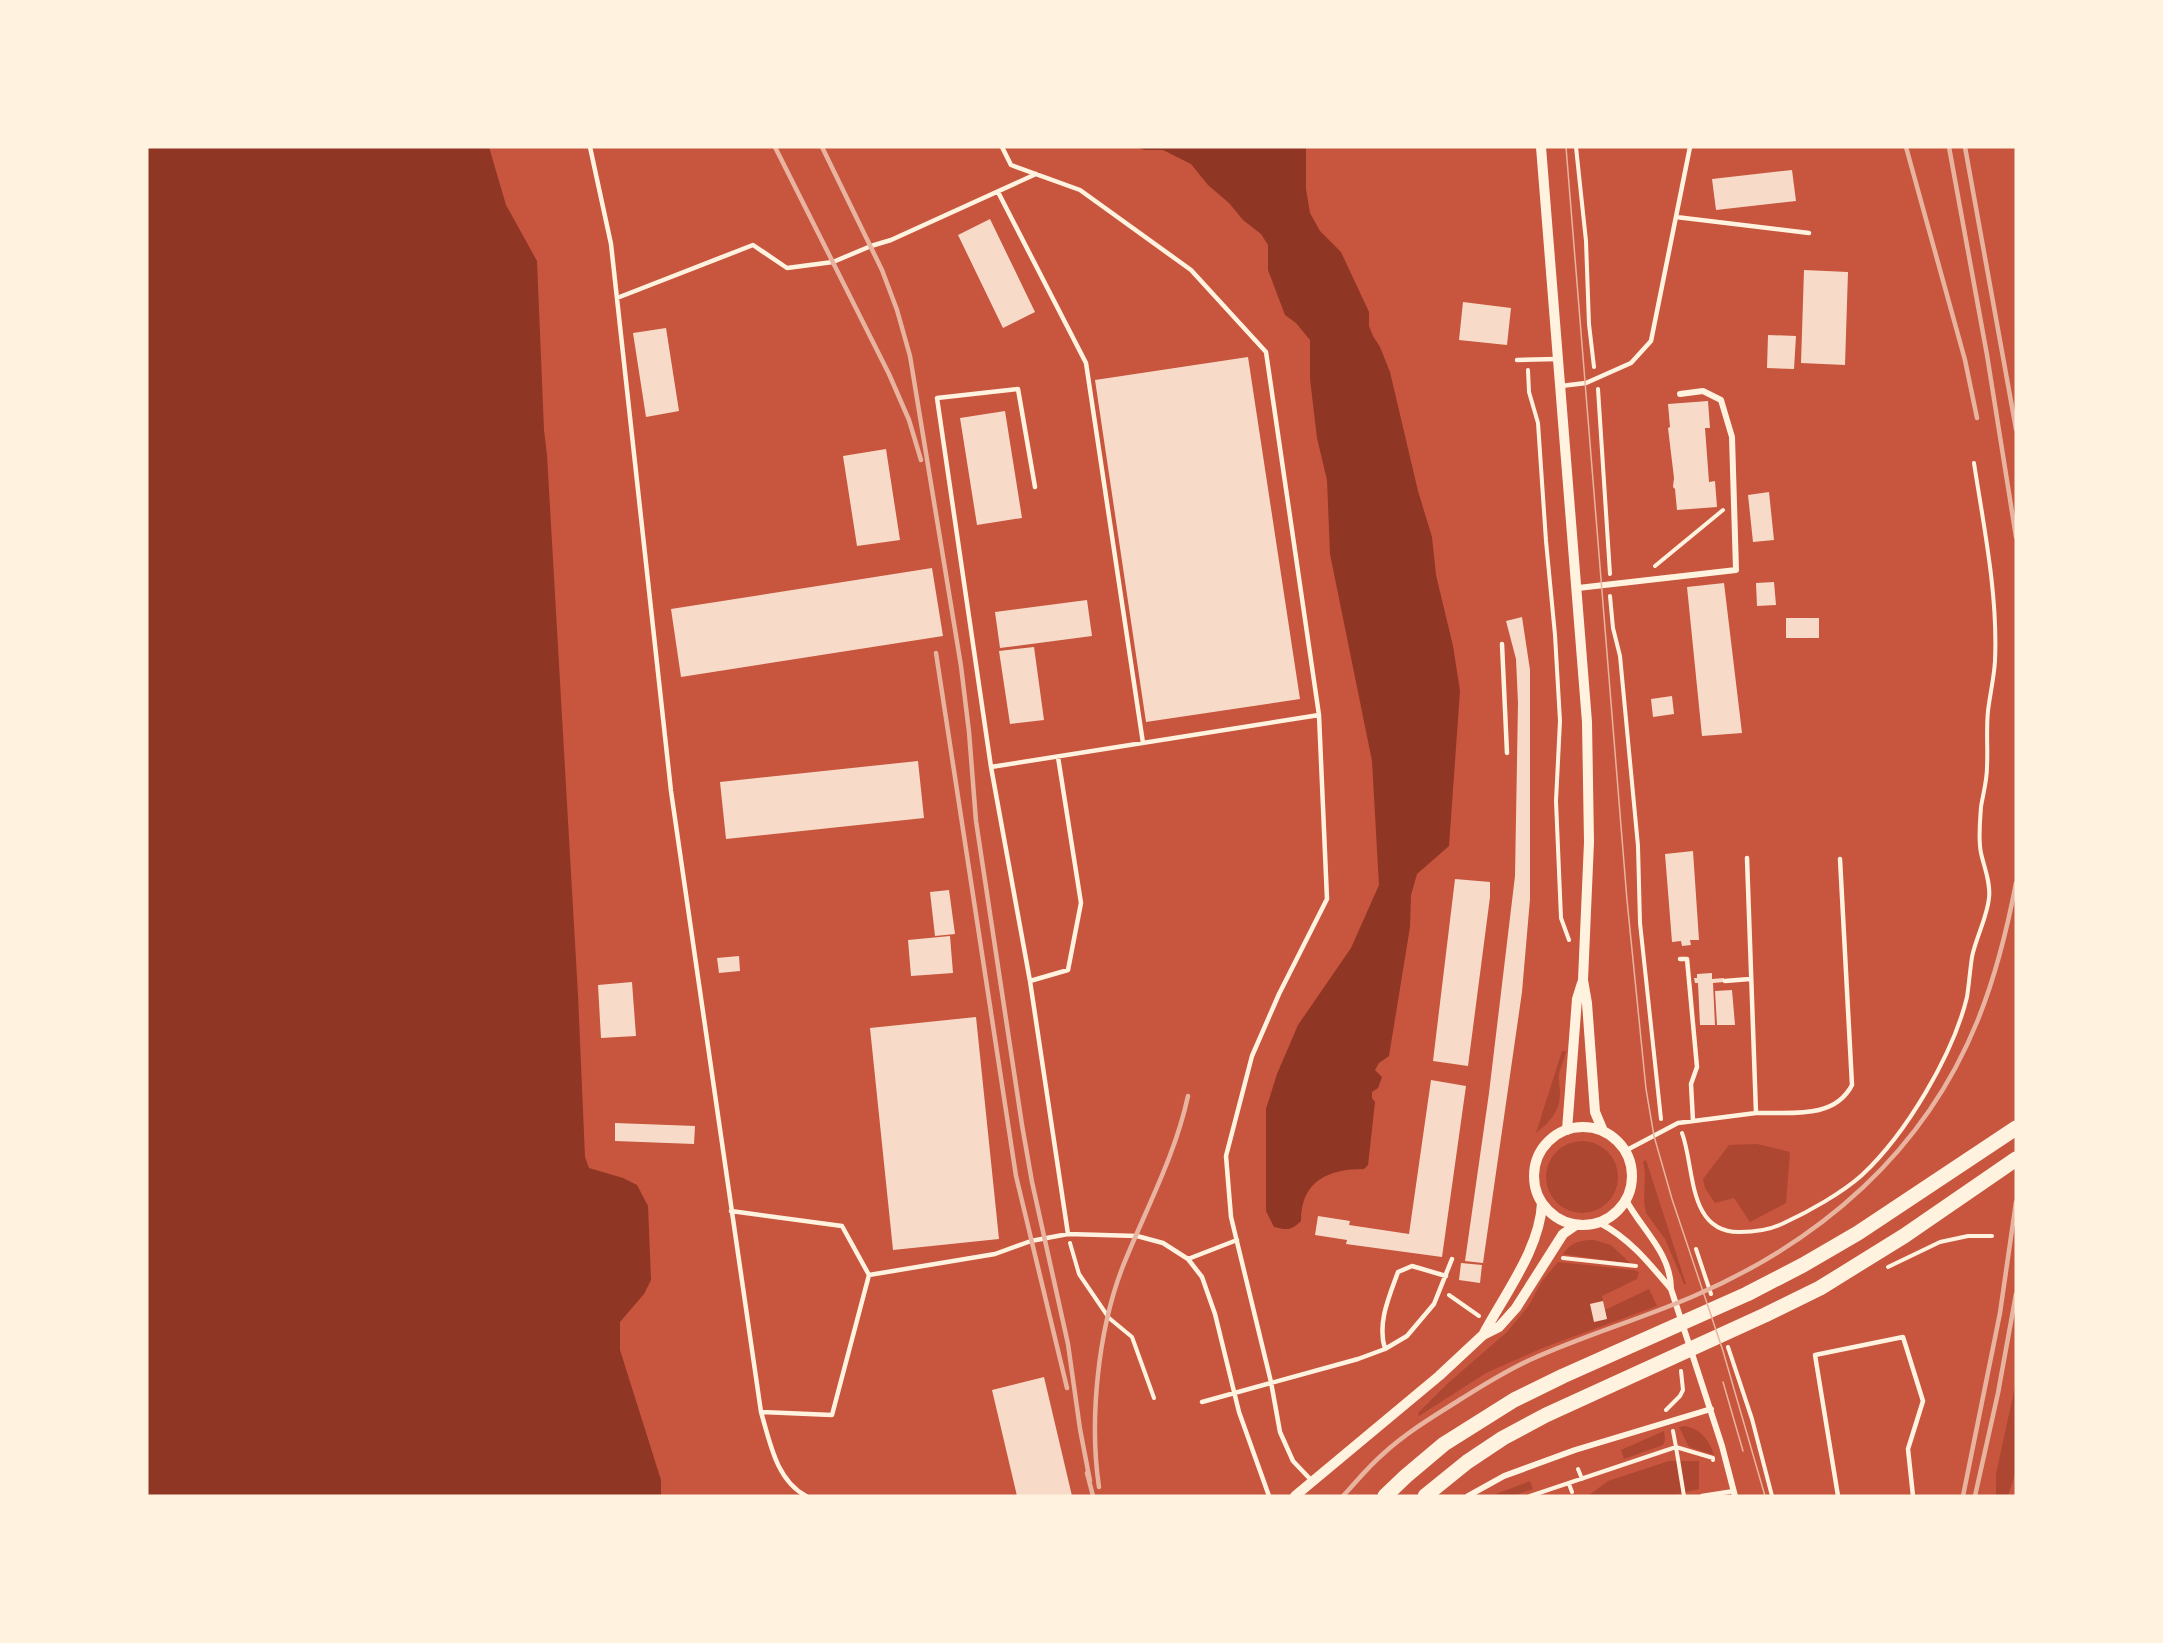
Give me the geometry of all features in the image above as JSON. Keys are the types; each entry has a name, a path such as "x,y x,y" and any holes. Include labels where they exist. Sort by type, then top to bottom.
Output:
{"main road":[{"path":"1385,1496 1444,1444 1514,1400 1747,1294 1803,1265 1858,1233 2009,1132 2016,1122"},
{"path":"1425,1496 1467,1462 1529,1424 1820,1288 1904,1236 2016,1160"}],"street":[{"path":"1541,147 1578,588 1590,780 1583,980 1587,1003 1595,1112 1603,1131"},
{"path":"1578,588 1736,570 1732,437 1721,400 1703,391 1680,394"},
{"path":"1567,1130 1577,999 1583,980"},
{"path":"1590,1128 1603,1131 1625,1150 1632,1169 1631,1186 1626,1200 1618,1210 1600,1223 1576,1225 1561,1220 1548,1210 1537,1195 1534,1167 1539,1153 1549,1141 1567,1130 1590,1128"},
{"path":"1626,1200 1635,1217 1660,1249 1668,1266 1671,1289 1711,1409 1734,1493"},
{"path":"1483,1335 1522,1264 1539,1224 1542,1203"},
{"path":"1600,1223 1624,1238 1645,1257 1671,1289"},
{"path":"1295,1496 1438,1376 1483,1335 1499,1327 1516,1308 1563,1234 1576,1225"},
{"path":"1468,1496 1504,1476 1575,1450 1711,1409"}],"lane":[{"path":"590,147 611,244 671,791 761,1412 777,1466 798,1492 806,1496"},
{"path":"1002,147 1011,165 1080,190 1191,270 1266,351 1319,716 1328,898 1279,994 1252,1056 1226,1156 1231,1216 1271,1382 1280,1432 1293,1461 1312,1481"},
{"path":"1560,386 1586,383 1631,363 1651,341 1690,147"},
{"path":"617,298 753,245 787,268 833,262 891,240 1036,174"},
{"path":"998,192 1086,363 1143,743"},
{"path":"1676,217 1809,233"},
{"path":"1517,360 1558,359"},
{"path":"1035,487 1018,388 937,398 992,767 1030,981 1068,1234"},
{"path":"1502,644 1507,753"},
{"path":"992,767 1319,716"},
{"path":"1030,981 1068,970 1082,903 1058,757"},
{"path":"1747,858 1756,1113"},
{"path":"1625,1150 1678,1123 1756,1113 1824,1110 1835,1106 1846,1096 1852,1085 1840,859"},
{"path":"1680,959 1687,959 1697,1067 1691,1084 1693,1121"},
{"path":"1725,981 1750,979"},
{"path":"731,1211 842,1226 869,1275 832,1415 761,1412"},
{"path":"869,1275 995,1254 1031,1241 1068,1234 1137,1236 1162,1243 1188,1259 1202,1276 1213,1307 1239,1412 1269,1496"},
{"path":"1188,1259 1237,1240"},
{"path":"1202,1402 1358,1359 1385,1349 1407,1335 1434,1304 1452,1259"},
{"path":"1385,1349 1381,1336 1385,1309 1398,1272 1412,1266 1446,1276"},
{"path":"1838,1496 1815,1355 1903,1337 1923,1401 1908,1449 1914,1496"},
{"path":"1702,1496 1721,1492 1734,1493"}],"path":[{"path":"1576,147 1586,242 1589,324 1599,394 1613,628 1620,656 1638,846 1640,923 1662,1130"},
{"path":"1528,360 1529,392 1538,423 1555,635 1560,721 1556,801 1561,918 1571,947"},
{"path":"1678,1123 1688,1148 1690,1175 1700,1207 1711,1223 1729,1232 1756,1232 1781,1225 1812,1209 1860,1176 1889,1146 1924,1095 1953,1038 1966,997 1972,955 1989,897 1987,875 1980,851 1980,835 1987,770 1988,711 1995,661 1994,608 1974,464"},
{"path":"1636,582 1734,502"},
{"path":"1068,1234 1079,1274 1109,1318 1132,1337 1154,1398"},
{"path":"1696,1249 1712,1299"},
{"path":"1551,1252 1559,1258 1638,1266 1644,1272"},
{"path":"1448,1294 1481,1318"},
{"path":"1726,1341 1752,1419 1772,1496"},
{"path":"1669,1421 1676,1446 1684,1496"},
{"path":"1530,1496 1676,1446 1713,1458 1721,1492"},
{"path":"1578,1470 1582,1479"},
{"path":"1569,1484 1572,1492"},
{"path":"1547,1491 1549,1496"}],"shaded area":[{"path":"147,147 489,147 506,205 537,261 544,430 578,995 585,1157 589,1168 623,1178 637,1185 648,1206 651,1280 644,1294 620,1322 620,1350 661,1480 661,1496 147,1496"},
{"path":"1135,147 1306,147 1306,189 1310,213 1320,231 1341,252 1369,312 1369,326 1390,372 1418,491 1432,537 1436,575 1453,646 1460,691 1449,846 1417,874 1411,895 1410,927 1389,1056 1379,1063 1375,1070 1382,1077 1378,1088 1372,1092 1375,1102 1368,1165 1364,1169 1339,1172 1319,1180 1306,1196 1301,1221 1289,1229 1274,1227 1266,1211 1266,1109 1277,1074 1298,1025 1351,948 1379,885 1372,761 1330,554 1327,480 1317,438 1310,379 1310,340 1296,323 1285,315 1268,270 1268,245 1261,234 1243,220 1229,203 1208,185 1191,164 1163,150 1145,150"},
{"path":"1562,1051 1566,1051 1559,1074 1560,1099 1550,1120 1536,1133"},
{"path":"1582,1141 1602,1147 1612,1157 1618,1177 1612,1197 1602,1207 1582,1213 1562,1207 1552,1197 1546,1177 1552,1157 1562,1147"},
{"path":"1757,1144 1790,1152 1786,1203 1750,1222 1734,1198 1715,1203 1705,1188 1703,1179 1729,1145"},
{"path":"1646,1160 1686,1284 1684,1284 1665,1239 1646,1213 1643,1162"},
{"path":"1594,1240 1611,1245 1631,1264 1563,1254 1577,1242"},
{"path":"1558,1262 1639,1272 1637,1279 1602,1296 1603,1301 1590,1304 1607,1319 1605,1310 1649,1289 1657,1306 1545,1347 1486,1373 1419,1416 1418,1413 1447,1384 1507,1332 1529,1305 1542,1281"},
{"path":"2016,1382 2016,1470 2008,1496 1996,1496 1996,1474"},
{"path":"1685,1426 1704,1436 1714,1455 1689,1447 1679,1427"},
{"path":"1664,1431 1663,1445 1624,1459 1621,1450"},
{"path":"1669,1461 1699,1461 1699,1489 1670,1496 1588,1496 1608,1481"},
{"path":"1530,1481 1533,1489 1513,1496 1491,1496"}],"building":[{"path":"1792,170 1796,201 1716,210 1712,179"},
{"path":"990,219 1035,312 1003,328 958,235"},
{"path":"1804,270 1848,272 1845,365 1801,363"},
{"path":"1463,302 1511,308 1507,345 1459,340"},
{"path":"666,328 679,411 646,417 633,333"},
{"path":"1768,335 1796,336 1794,369 1767,368"},
{"path":"1248,357 1300,699 1146,722 1095,380"},
{"path":"1708,401 1710,428 1705,428 1709,482 1715,481 1717,507 1677,510 1673,487 1668,404"},
{"path":"1005,411 1022,518 977,525 960,418"},
{"path":"886,449 900,540 857,546 843,456"},
{"path":"1769,492 1774,540 1753,542 1748,495"},
{"path":"932,568 943,636 681,677 671,609"},
{"path":"1774,582 1776,605 1757,606 1756,583"},
{"path":"1724,583 1742,733 1702,736 1687,587"},
{"path":"1087,600 1092,636 1000,648 995,612"},
{"path":"1522,617 1530,670 1530,899 1522,992 1483,1263 1465,1261 1489,1093 1515,876 1518,703 1516,659 1506,621"},
{"path":"1786,618 1819,618 1819,638 1786,638"},
{"path":"1034,647 1044,720 1010,724 999,651"},
{"path":"1672,696 1674,714 1653,717 1651,699"},
{"path":"918,761 924,818 726,839 720,782"},
{"path":"1693,851 1699,940 1690,940 1691,945 1682,946 1681,941 1672,942 1665,854"},
{"path":"1455,879 1490,882 1468,1066 1433,1061"},
{"path":"949,890 955,934 935,936 930,892"},
{"path":"950,936 953,973 911,976 908,940"},
{"path":"739,956 740,971 719,973 717,958"},
{"path":"1712,973 1712,979 1724,978 1724,982 1713,983 1715,1025 1700,1025 1698,983 1695,983 1694,978 1697,978 1697,974"},
{"path":"632,982 636,1036 601,1038 598,985"},
{"path":"1732,990 1735,1025 1717,1025 1715,991"},
{"path":"976,1017 999,1239 893,1250 870,1028"},
{"path":"1431,1080 1466,1086 1442,1257 1346,1244 1347,1240 1315,1235 1318,1216 1350,1221 1349,1225 1409,1234"},
{"path":"615,1123 695,1126 694,1144 615,1141"},
{"path":"1461,1263 1482,1265 1480,1283 1459,1280"},
{"path":"1603,1301 1607,1319 1594,1322 1590,1304"},
{"path":"1044,1377 1072,1496 1017,1496 992,1390"}],"tram line":[{"path":"1566,147 1627,900 1646,1089 1654,1136 1672,1199 1723,1351 1765,1496"},
{"path":"1723,1382 1743,1451"}],"railway":[{"path":"775,147 889,374 909,420 921,460"},
{"path":"822,147 882,270 897,310 910,356 961,666 976,821 1022,1125 1032,1182 1068,1344 1090,1481"},
{"path":"1906,147 1965,360 1977,418"},
{"path":"1949,147 1987,355 2016,537"},
{"path":"1965,147 2016,429"},
{"path":"936,653 1016,1176 1067,1388"},
{"path":"1343,1496 1392,1446 1487,1383 1552,1350 1694,1296 1740,1274 1784,1248 1825,1219 1863,1187 1898,1151 1928,1112 1955,1069 1977,1022 1995,971 2016,883"},
{"path":"1099,1487 1096,1461 1096,1405 1107,1318 1123,1266 1176,1140 1188,1096"},
{"path":"1963,1496 2000,1313 2016,1202"},
{"path":"1975,1496 1998,1393 2016,1294"},
{"path":"1087,1473 1093,1496"}]}
